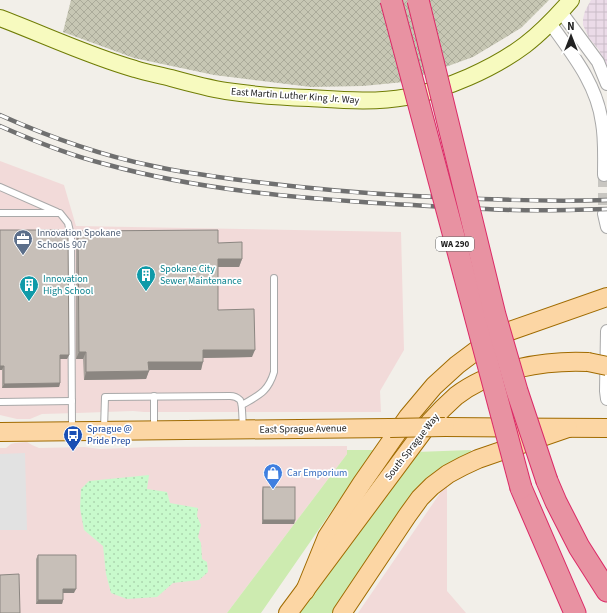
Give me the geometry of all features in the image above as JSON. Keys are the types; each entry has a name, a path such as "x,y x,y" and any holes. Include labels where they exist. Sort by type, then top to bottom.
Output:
{"highway":[{"name":"WA 290","path":"390,0 521,488 551,559"},
{"name":"WA 290","path":"418,0 495,315 517,391 547,481 556,502 579,547 607,591"},
{"path":"551,559 575,613"},
{"path":"551,559 589,613"}],"main road":[{"path":"304,591 327,537 362,483 408,417 434,386 457,365 485,344 502,335 534,322 607,297"},
{"name":"South Sprague Way","path":"288,613 430,422 458,395 484,380 505,372 535,364 571,361 588,362 607,366"},
{"name":"East Sprague Avenue","path":"0,432 445,427 607,428"},
{"path":"342,613 420,498 432,486 448,474 463,466 576,428"}],"street":[{"name":"East Martin Luther King Jr. Way","path":"0,18 88,54 136,70 226,91 274,96 349,100 383,100 407,97 450,85 485,70 524,46 550,23 566,6"},
{"path":"566,6 591,52 603,65 607,84"},
{"path":"550,23 584,71 597,100 604,134 604,175"},
{"path":"604,214 607,227"},
{"path":"607,331 607,399"}],"lane":[{"path":"0,187 60,213 68,223 71,236 72,431"},
{"path":"0,213 60,213"},
{"path":"242,405 266,389 271,382 274,372 274,278"},
{"path":"154,396 154,430"},
{"path":"104,431 105,397 154,396 236,397 240,400 242,405 243,429"},
{"path":"0,402 72,401"}],"shaded area":[{"path":"71,0 549,0 521,28 473,57 404,82 363,86 311,87 214,75 134,58 63,32"},
{"path":"591,0 607,0 607,67 599,50 589,38 583,25 585,11"},
{"path":"0,161 64,185 76,226 401,232 404,350 380,391 381,412 133,411 42,414 30,419 17,419 0,415"},
{"path":"27,442 39,448 84,447 100,449 150,447 347,446 347,454 227,613 0,613 0,448 6,448 15,443"},
{"path":"25,453 27,530 0,530 0,454"},
{"path":"447,483 447,591 466,613 358,613"}],"green space":[{"path":"347,450 375,450 358,477 353,480 261,613 227,613 347,454"},
{"path":"471,450 470,455 392,528 332,613 298,613 416,452"},
{"path":"149,475 147,489 167,492 170,503 198,508 197,516 201,525 198,537 201,543 202,559 207,562 208,572 199,580 173,583 157,597 127,599 111,593 106,574 103,546 84,530 80,508 81,489 89,481"}],"building":[{"name":"Innovation High School","path":"0,230 59,230 59,235 68,235 69,355 60,355 60,383 4,384 4,366 0,366"},
{"name":"Spokane City Sewer Maintenance","path":"218,230 218,243 242,242 242,259 218,259 218,310 254,309 255,350 203,350 203,362 148,362 149,371 86,372 86,352 79,352 78,231"},
{"path":"263,487 295,487 295,520 263,520"},
{"path":"38,555 76,555 76,589 63,589 63,600 38,600"},
{"path":"19,574 20,613 0,613 0,575"}],"tunnel":[{"path":"604,175 604,214"}],"railway":[{"path":"0,115 56,138 133,162 232,179 278,185 392,195 511,200 607,200"},
{"path":"0,126 52,147 105,164 140,173 248,192 357,202 499,210 607,209"}],"place":[{"name":"Innovation Spokane Schools 907","path":"23,256"},
{"name":"Spokane City Sewer Maintenance","path":"146,292"},
{"name":"Innovation High School","path":"29,302"},
{"name":"Sprague @ Pride Prep","path":"73,452"},
{"name":"Car Emporium","path":"273,490"}]}
